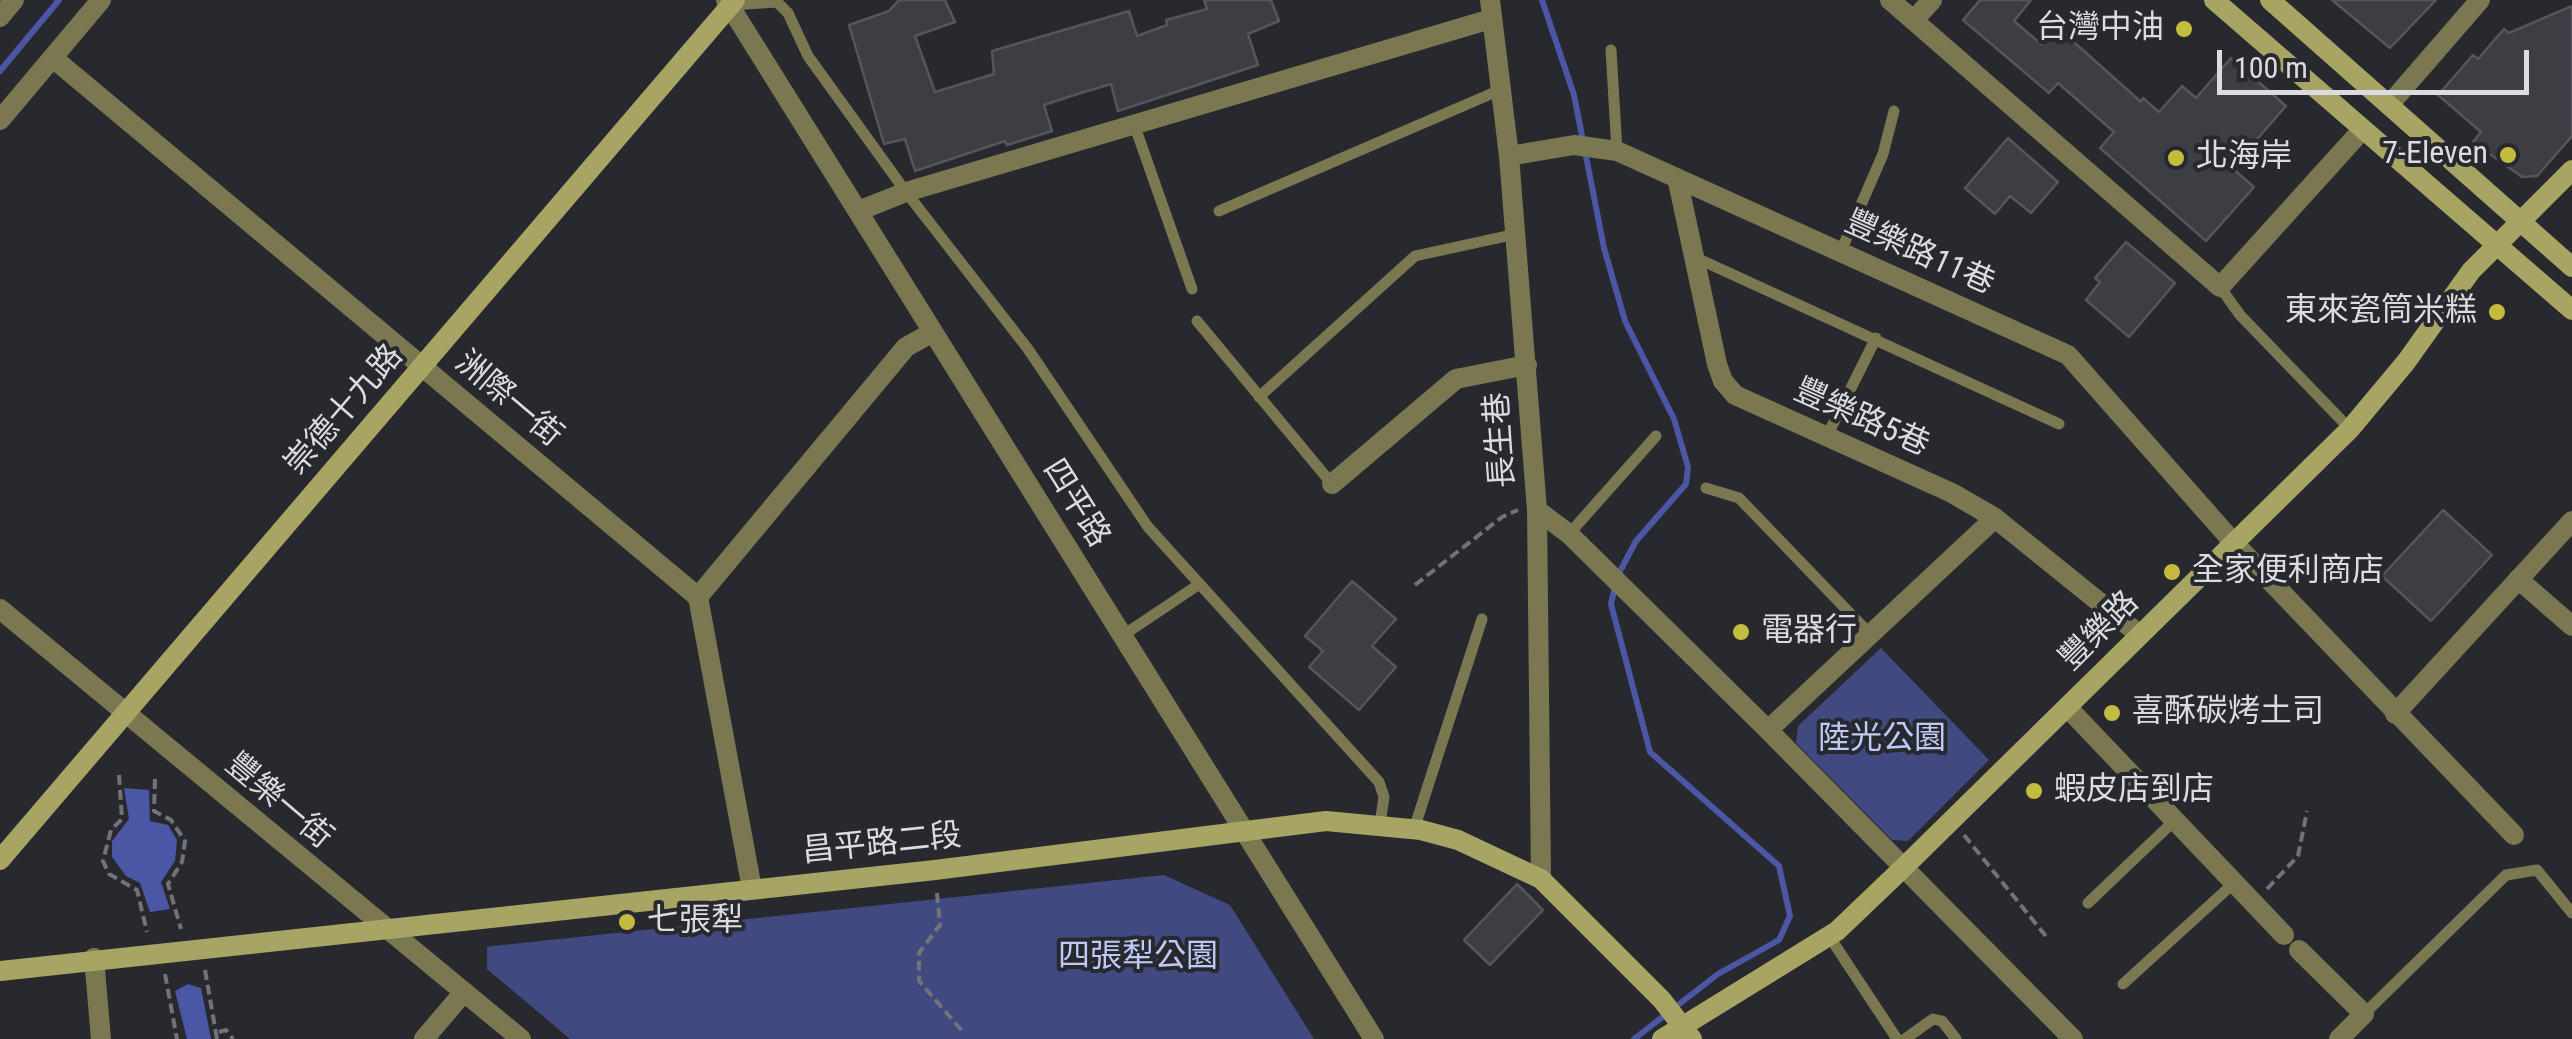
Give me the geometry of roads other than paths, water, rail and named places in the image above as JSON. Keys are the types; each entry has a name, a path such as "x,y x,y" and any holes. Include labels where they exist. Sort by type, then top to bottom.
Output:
{"street":[{"path":"0,17 14,0"},
{"path":"0,120 102,0"},
{"path":"1890,0 2220,287 2362,130"},
{"path":"1914,20 1932,0"},
{"path":"2214,0 2572,310"},
{"path":"2270,0 2572,268"},
{"path":"2389,105 2480,0"},
{"name":"四平路","path":"731,2 1374,1039"},
{"name":"崇德十九路","path":"0,860 731,2"},
{"path":"858,212 906,192 1491,10"},
{"name":"長生巷","path":"1491,10 1509,156 1537,510 1541,879"},
{"name":"洲際一街","path":"53,58 698,597"},
{"name":"豐樂路11巷","path":"1509,156 1574,145 1616,152 2068,356 2233,542 2514,835"},
{"name":"豐樂路","path":"1662,1039 1688,1032 1829,936 1904,867 2350,429 2496,243 2572,170"},
{"name":"豐樂路5巷","path":"1678,182 1723,382 1735,396 1952,492 1995,518 2140,635"},
{"path":"752,889 698,597 906,347 933,332"},
{"path":"1332,484 1456,379 1527,364"},
{"path":"1537,510 1569,534 1768,730 2073,1039"},
{"path":"1768,730 1995,518"},
{"path":"2395,714 2572,521"},
{"path":"2518,579 2572,626"},
{"name":"豐樂一街","path":"0,609 521,1039"},
{"path":"2067,707 2364,1014 2340,1039"},
{"name":"昌平路二段","path":"0,971 1245,834 1326,821 1414,828 1458,840 1541,879 1688,1032"},
{"path":"94,958 101,1039"},
{"path":"424,1039 464,992"}],"lane":[{"path":"731,2 777,2 788,12 808,56 906,192 1028,348 1148,528 1379,782 1384,797 1380,824"},
{"path":"1611,50 1616,152"},
{"path":"1219,212 1500,90"},
{"path":"1842,251 1883,154 1894,111"},
{"path":"1134,124 1192,289"},
{"path":"1260,397 1415,256 1516,234"},
{"path":"1692,256 2060,424"},
{"path":"2220,287 2240,315 2350,429"},
{"path":"1196,322 1332,484"},
{"path":"1826,438 1876,338"},
{"path":"1569,534 1656,436"},
{"path":"1706,488 1739,498 1872,636"},
{"path":"1122,636 1198,584"},
{"path":"1414,828 1482,619"},
{"path":"2088,903 2175,820"},
{"path":"2364,1014 2506,876 2537,870 2572,913"},
{"path":"2124,984 2234,883"},
{"path":"1829,936 1897,1039"},
{"path":"1905,1039 1934,1020 1942,1021 1956,1039"}],"waterway":[{"path":"0,71 59,0"},
{"path":"1542,0 1574,95 1604,248 1625,321 1674,419 1688,467 1686,484 1636,541 1618,575"},
{"path":"1615,587 1611,604 1650,752 1779,866 1790,916 1779,940 1718,974 1634,1039"}],"place":[{"name":"台灣中油","path":"2184,29"},
{"name":"7-Eleven","path":"2508,155"},
{"name":"北海岸","path":"2176,158"},
{"name":"東來瓷筒米糕","path":"2497,312"},
{"name":"全家便利商店","path":"2172,572"},
{"name":"電器行","path":"1741,632"},
{"name":"喜酥碳烤土司","path":"2112,713"},
{"name":"蝦皮店到店","path":"2034,791"},
{"name":"七張犁","path":"627,922"}],"park label":[{"name":"陸光公園","path":"1882,740"},
{"name":"四張犁公園","path":"1138,958"}]}
